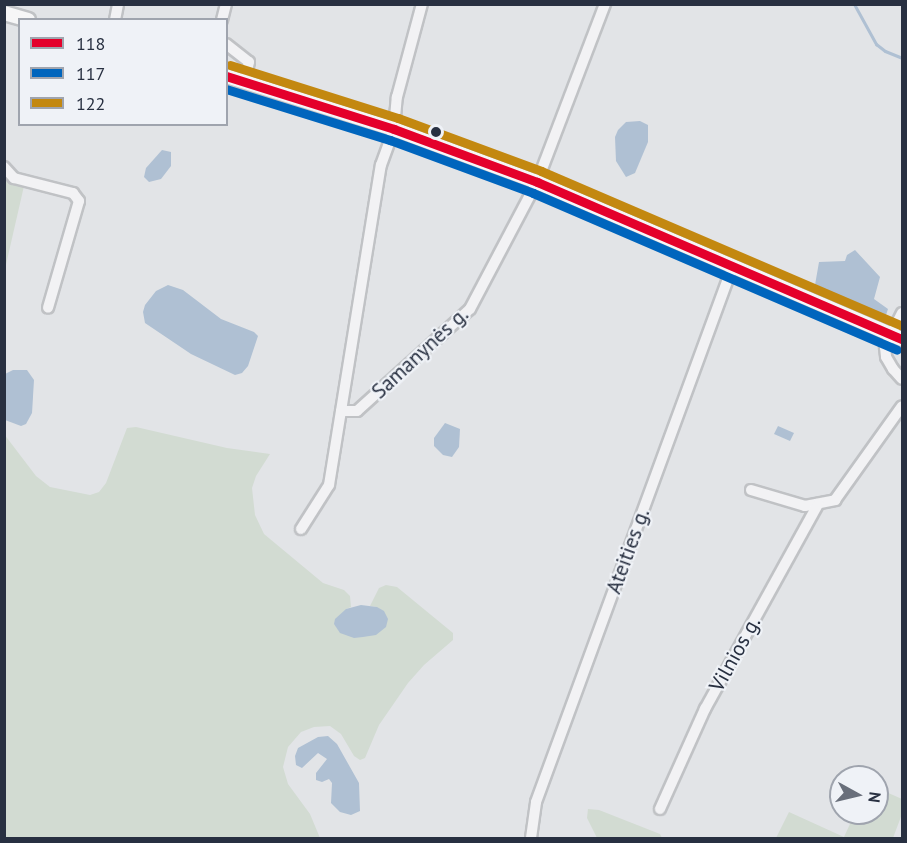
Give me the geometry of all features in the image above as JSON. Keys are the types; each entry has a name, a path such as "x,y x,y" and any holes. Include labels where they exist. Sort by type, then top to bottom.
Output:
{"main road":[{"path":"4,13 21,18"},
{"path":"228,77 394,129 537,182 897,337"}],"street":[{"name":"Samanynės g.","path":"301,529 329,485 381,165 394,129 397,97 422,4"},
{"name":"Samanynės g.","path":"341,411 357,411 470,309 537,182 605,4"},
{"path":"228,46 249,62 245,81"},
{"path":"4,167 14,178 73,193 79,201 48,308"},
{"name":"Ateities g.","path":"531,838 536,802 733,265"},
{"path":"903,313 897,337 887,341 886,357 903,379"},
{"path":"751,490 805,506 835,500 903,406"},
{"name":"Vilnios g.","path":"660,809 705,708 818,504"}],"shaded area":[{"path":"5,173 10,181 24,186 5,269"},
{"path":"136,427 227,448 270,454 256,476 252,488 255,515 264,534 323,583 344,590 350,596 351,607 346,609 377,607 370,606 379,588 386,585 397,587 453,633 453,640 424,665 408,683 379,725 365,758 360,760 354,756 341,734 330,726 314,727 301,732 288,747 283,767 288,784 310,814 320,838 5,838 4,434 36,476 50,487 90,495 99,492 106,483 127,428"},
{"path":"889,793 902,799 902,814 893,838 776,838 789,812 844,837 850,825 889,825"},
{"path":"588,809 599,810 660,834 662,838 597,838 587,818"}],"water":[{"path":"640,121 648,125 648,142 635,173 626,177 616,161 615,137 626,122"},
{"path":"162,150 171,152 171,166 161,179 149,182 144,177 146,168"},
{"path":"855,250 880,277 874,299 888,309 886,315 877,314 815,285 819,262 845,261 847,255"},
{"path":"168,285 183,290 221,319 254,332 258,336 248,366 242,373 235,375 191,354 145,323 143,312 145,305 156,291"},
{"path":"13,370 27,370 34,380 32,413 26,424 21,426 5,420 5,374"},
{"path":"445,423 460,429 459,447 452,457 443,455 434,446 434,438"},
{"path":"778,426 794,433 790,441 774,434"},
{"path":"361,605 377,607 384,611 388,619 386,627 376,635 363,637 354,638 340,633 334,624 335,619 346,609"},
{"path":"328,736 337,744 359,783 360,811 351,815 340,812 331,803 332,783 329,779 322,782 316,780 316,773 327,759 318,753 302,768 296,765 295,756 298,748 318,737"}],"waterway":[{"path":"854,4 876,44 885,51 902,58"}],"transit line":[{"name":"122","path":"230,65 398,118 541,171 902,326"},
{"name":"118","path":"228,77 394,129 537,182 902,339"},
{"name":"117","path":"228,90 390,140 533,193 897,350"}]}
